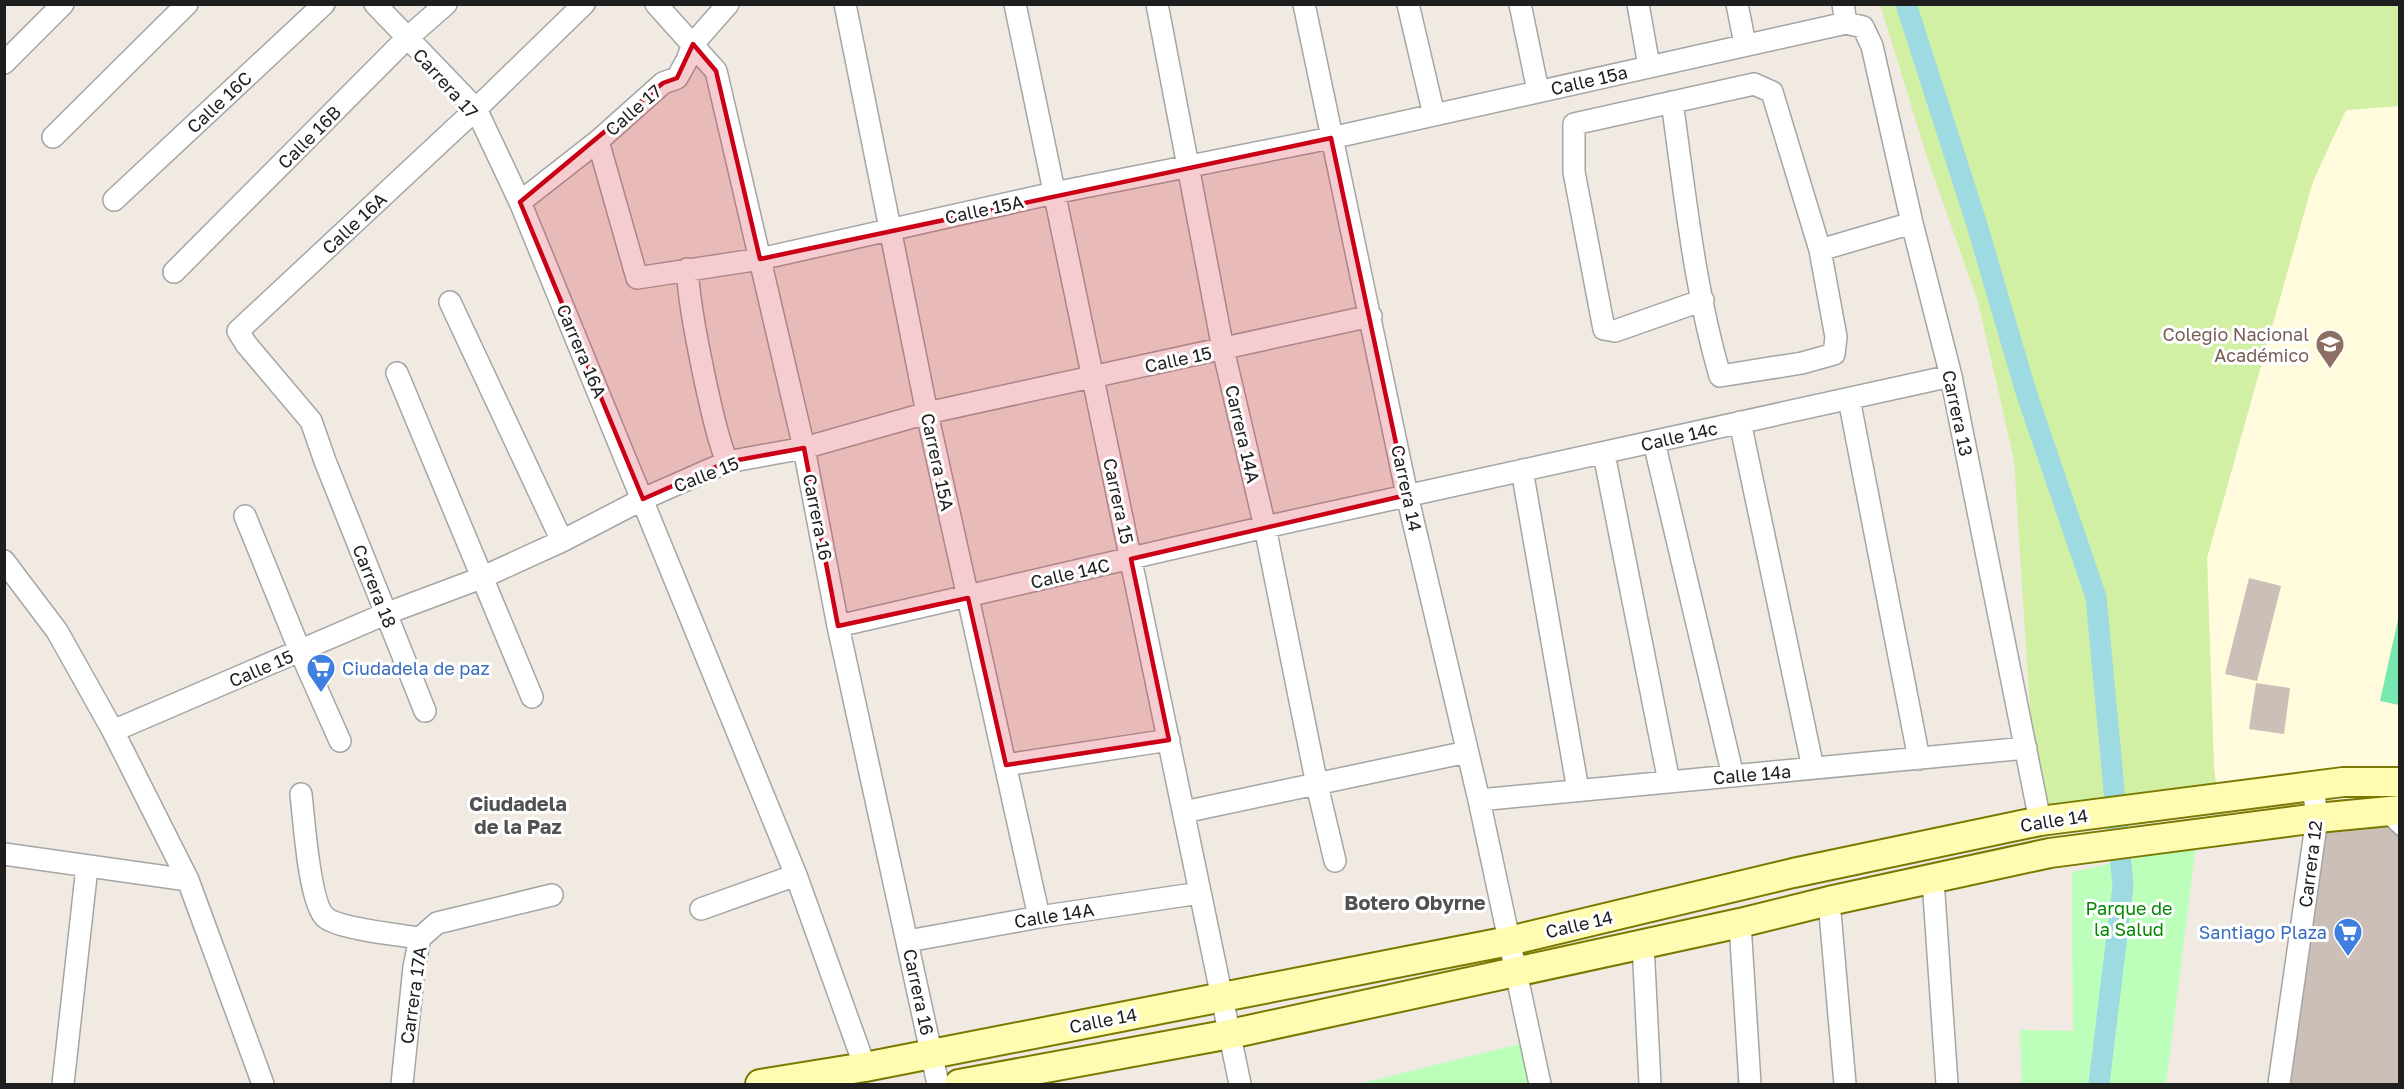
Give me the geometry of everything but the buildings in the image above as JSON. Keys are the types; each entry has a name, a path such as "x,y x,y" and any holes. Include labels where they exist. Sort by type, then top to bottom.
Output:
{"main road":[{"name":"Calle 14","path":"760,1084 865,1066 1509,941 1793,873 2040,821 2343,782 2400,782"},
{"name":"Calle 14","path":"959,1084 1230,1034 2050,853 2317,818 2393,817"}],"street":[{"path":"4,63 63,4"},
{"path":"53,137 187,4"},
{"name":"Calle 16C","path":"114,200 324,4"},
{"name":"Carrera 17","path":"375,4 406,39 476,109 520,202"},
{"name":"Calle 16B","path":"174,272 406,39 446,4"},
{"name":"Calle 16A","path":"325,461 311,421 246,344 238,331 476,109 584,4"},
{"name":"Carrera 16","path":"656,4 716,71 804,448 838,626 938,1084"},
{"name":"Calle 17","path":"520,202 597,141 663,83 677,78 693,44 728,4"},
{"name":"Carrera 15A","path":"845,4 927,413 1039,917"},
{"name":"Carrera 15","path":"1015,4 1222,996"},
{"name":"Carrera 14A","path":"1157,4 1223,349 1265,527 1317,785 1335,861"},
{"name":"Carrera 14","path":"1304,4 1407,495 1479,800 1540,1084"},
{"path":"1408,4 1434,115"},
{"path":"1520,4 1538,91"},
{"path":"1638,4 1648,66"},
{"path":"1737,4 1745,44"},
{"name":"Calle 15a","path":"1331,138 1745,44 1845,14"},
{"name":"Carrera 13","path":"1845,14 1863,27 1872,46 1912,223 1951,376 2040,821"},
{"path":"1672,102 1693,249 1703,300 1712,348 1720,376 1802,363 1834,354 1836,337 1820,250 1772,92 1754,84 1672,102 1574,124 1574,172 1604,329 1614,331 1703,300"},
{"name":"Calle 15A","path":"597,141 637,278 760,259 1054,193 1331,138"},
{"name":"Carrera 16A","path":"520,202 644,499 796,875 865,1066"},
{"path":"1820,250 1912,223"},
{"path":"687,269 690,308 698,346 719,443 728,462"},
{"path":"450,302 562,541"},
{"name":"Calle 15","path":"113,731 385,614 481,578 562,541 644,499 728,462 804,448 927,413 1371,316"},
{"path":"397,373 532,698"},
{"name":"Calle 14c","path":"1407,495 1604,454 1951,376"},
{"path":"1849,399 1919,759"},
{"path":"1740,422 1813,768"},
{"path":"1654,442 1733,776"},
{"path":"1604,454 1669,782"},
{"name":"Carrera 18","path":"325,461 425,711"},
{"path":"1522,470 1578,790"},
{"name":"Calle 14C","path":"838,626 968,598 1407,495"},
{"path":"245,516 300,651 340,741"},
{"path":"4,561 57,631 113,731 188,880 263,1084"},
{"path":"1005,765 1169,740"},
{"name":"Calle 14a","path":"1479,800 2026,748"},
{"path":"1184,812 1467,752"},
{"name":"Carrera 12","path":"2279,1084 2317,818 2313,786"},
{"path":"301,794 316,903 326,918 352,927 420,938"},
{"path":"4,854 188,880"},
{"path":"63,1084 87,867"},
{"path":"701,909 796,875"},
{"path":"1933,880 1947,1084"},
{"name":"Calle 14A","path":"908,941 1039,917 1200,893"},
{"name":"Carrera 17A","path":"402,1084 414,967 420,938 437,923 552,895"},
{"path":"1829,901 1845,1084"},
{"path":"1740,923 1750,1084"},
{"path":"1642,944 1650,1084"},
{"path":"1222,996 1240,1084"}],"highlighted area":[{"path":"693,44 716,71 760,259 1331,138 1407,495 1131,559 1169,740 1006,765 968,598 838,626 804,448 727,462 643,499 520,202 663,83 677,78"}],"shaded area":[{"name":"Colegio Nacional Académico","path":"2399,106 2399,785 2218,798 2214,769 2207,558 2313,181 2346,110"}],"green space":[{"path":"1880,4 2399,5 2399,106 2346,110 2313,181 2207,558 2214,769 2218,798 2040,821 2030,709 2014,460 1978,302 1927,157"},
{"path":"2399,615 2400,705 2380,701"},
{"name":"Parque de la Salud","path":"2196,845 2166,1084 2022,1084 2020,1030 2073,1031 2072,872"},
{"path":"1520,1044 1529,1084 1358,1084"}],"waterway":[{"path":"1906,4 1977,225 2026,392 2096,597 2123,886 2099,1084"}],"place":[{"name":"Colegio Nacional Académico","path":"2330,370"},
{"name":"Ciudadela de paz","path":"321,694"},
{"name":"Santiago Plaza","path":"2348,958"}],"district":[{"name":"Ciudadela de la Paz","path":"518,814"},
{"name":"Botero Obyrne","path":"1415,902"}]}
